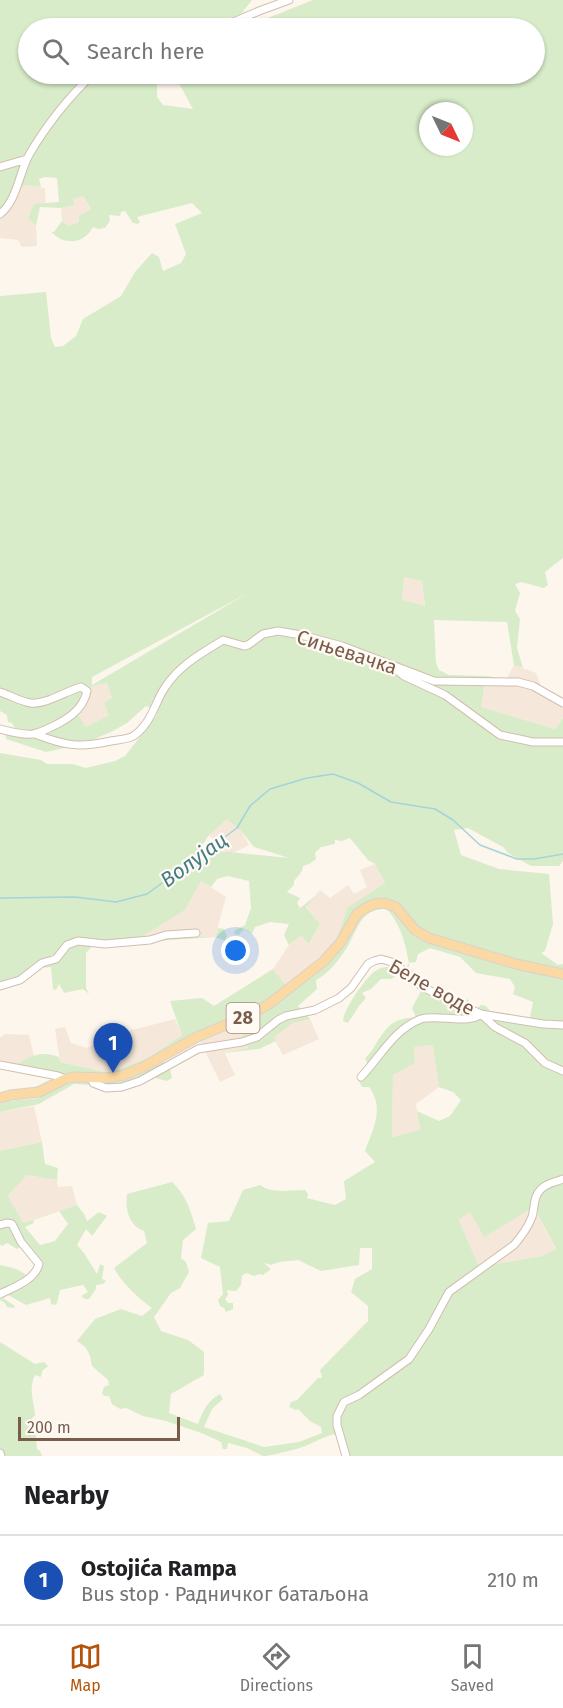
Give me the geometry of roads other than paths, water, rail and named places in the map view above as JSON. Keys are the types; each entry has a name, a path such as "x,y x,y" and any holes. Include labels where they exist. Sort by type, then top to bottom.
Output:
{"main road":[{"name":"28","path":"0,1098 39,1092 65,1079 77,1076 106,1078 133,1071 197,1037 256,1012 328,957 340,943 357,914 375,904 384,903 396,907 415,930 429,938 516,964 563,974"}],"street":[{"path":"244,18 289,0"},
{"path":"0,214 10,202 27,159 55,115 84,84"},
{"path":"0,167 27,159"},
{"name":"Сињевачка","path":"0,729 20,734 35,734 68,746 99,745 133,737 147,722 165,686 188,661 223,640 244,646 263,634 278,631 342,646 434,681 518,682 533,686 563,703"},
{"path":"388,664 404,676 446,695 500,735 532,742 563,742"},
{"path":"0,692 32,704 45,702 81,687 87,691 82,704 71,716 35,734"},
{"path":"0,986 20,980 42,963 57,959 67,945 78,941 105,944 196,933"},
{"name":"Беле воде","path":"92,1077 93,1083 101,1087 110,1089 122,1087 198,1049 242,1042 257,1037 286,1016 315,1010 339,998 351,988 368,964 381,959 395,963 422,987 481,1014 563,1025"},
{"path":"362,1077 403,1028 423,1019 465,1019 481,1014 495,1027 525,1043 545,1063 563,1071"},
{"path":"0,1065 65,1079"},
{"path":"346,1456 337,1425 337,1416 344,1402 359,1395 409,1359 449,1292 514,1245 521,1238 533,1215 535,1201 541,1189 547,1184 563,1179"},
{"path":"0,1225 12,1224 21,1242 39,1264 37,1271 29,1279 0,1294"}],"waterway":[{"name":"Волујац","path":"0,898 75,897 116,902 147,894 237,828 250,806 270,789 307,778 333,774 358,783 391,802 435,809 453,820 480,845 517,859 534,859 563,854"}],"place":[{"name":"Ostojića Rampa","path":"113,1073"}]}
